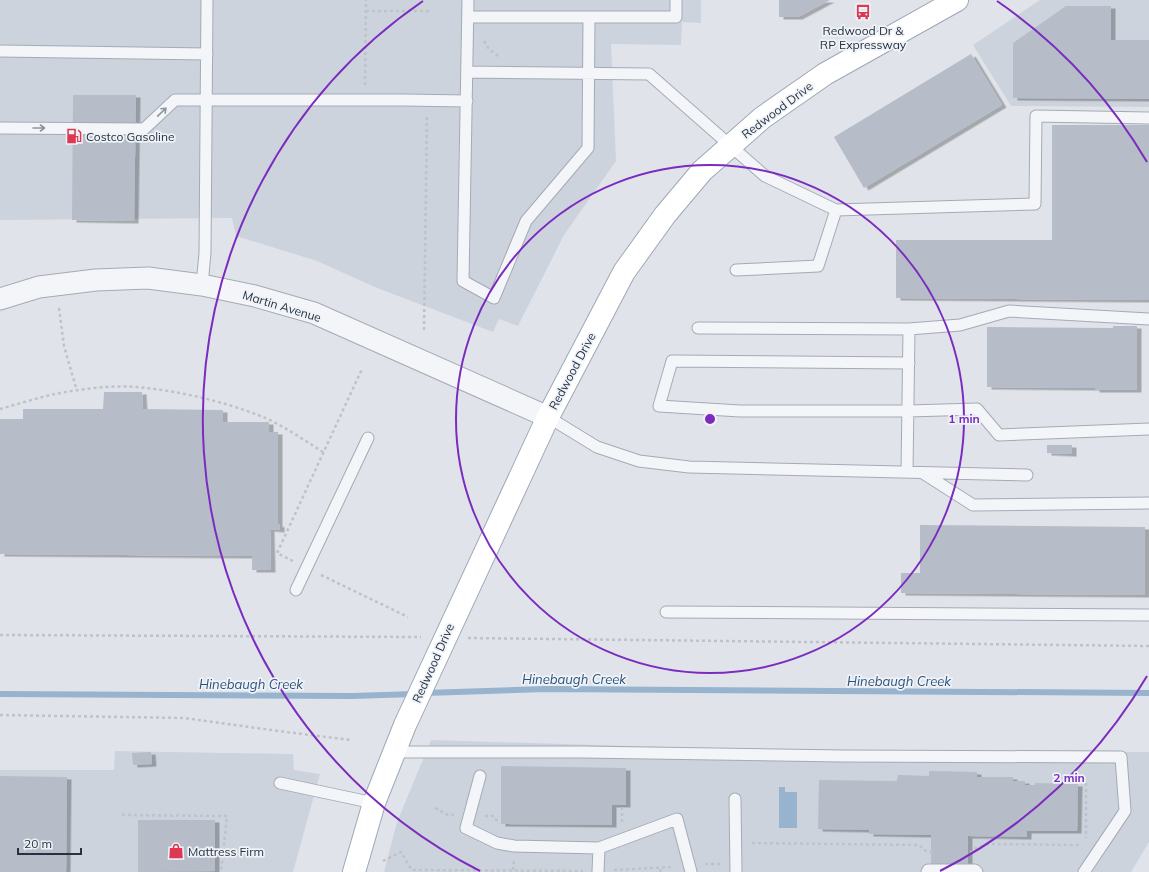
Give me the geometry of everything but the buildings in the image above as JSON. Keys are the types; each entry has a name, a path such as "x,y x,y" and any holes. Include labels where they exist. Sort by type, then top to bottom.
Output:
{"main road":[{"name":"Redwood Drive","path":"354,872 374,803 405,725 548,417 624,272 665,215 702,171 762,118 825,74 957,0"}],"street":[{"name":"Martin Avenue","path":"0,299 39,287 96,280 148,278 202,285 254,296 314,314 548,417"}],"lane":[{"path":"202,285 205,253 207,0"},
{"path":"468,0 463,281 494,298 526,221 588,148 589,17"},
{"path":"468,17 676,17 676,0"},
{"path":"0,51 207,54"},
{"path":"467,72 649,74 765,176 836,210 1035,204 1036,116 1149,118"},
{"path":"0,128 144,129 174,100 467,101"},
{"path":"736,270 818,266 836,210"},
{"path":"698,328 909,329 960,325 1009,311 1149,319"},
{"path":"907,472 909,329"},
{"path":"909,363 672,361 659,406 740,411 908,412 977,409 999,435 1149,428"},
{"path":"548,417 597,447 639,461 689,467 1027,475"},
{"path":"296,590 368,438"},
{"path":"922,473 973,504 1149,502"},
{"path":"666,612 1149,615"},
{"path":"394,752 582,752 843,756 1121,757 1125,811 1084,872"},
{"path":"480,776 466,828 498,843 514,846 599,848 677,819 690,869"},
{"path":"280,784 374,803"},
{"path":"735,799 736,867"},
{"path":"598,871 599,848"},
{"path":"927,872 928,870 975,870 977,872"}],"path":[{"path":"365,86 366,0"},
{"path":"366,11 431,11"},
{"path":"482,37 490,49 499,56"},
{"path":"424,330 427,112"},
{"path":"59,308 64,346 77,391"},
{"path":"0,409 55,394 110,388 136,387 196,397 226,404 264,418 290,431 323,452"},
{"path":"0,635 445,637 1149,646"},
{"path":"0,715 184,718 351,740"},
{"path":"964,852 972,852 976,848 989,844 1086,845 1086,783"},
{"path":"622,805 622,826"},
{"path":"435,808 448,815"},
{"path":"122,814 227,816 221,872"},
{"path":"383,861 401,852 412,870 598,871 736,867 753,860 753,843 919,845 927,852 935,852"},
{"path":"660,872 661,868"}],"shaded area":[{"path":"0,0 701,0 701,23 682,22 681,45 611,44 616,161 564,235 518,326 499,319 493,332 377,288 317,261 236,236 232,218 0,220"},
{"path":"1040,0 1149,0 1149,107 1011,106 973,45"},
{"path":"431,740 726,749 1149,752 1149,842 1131,872 384,872 397,822"},
{"path":"115,751 293,754 294,770 320,774 293,872 0,872 0,770 114,770"}],"water":[{"path":"779,787 785,787 785,792 797,792 797,828 779,828"}],"waterway":[{"name":"Hinebaugh Creek","path":"425,693 545,689 1149,693"},
{"name":"Hinebaugh Creek","path":"0,694 352,696 415,694"}],"place":[{"name":"Redwood Dr & RP Expressway","path":"863,12"},
{"name":"Costco Gasoline","path":"74,136"},
{"name":"Mattress Firm","path":"176,851"}]}
